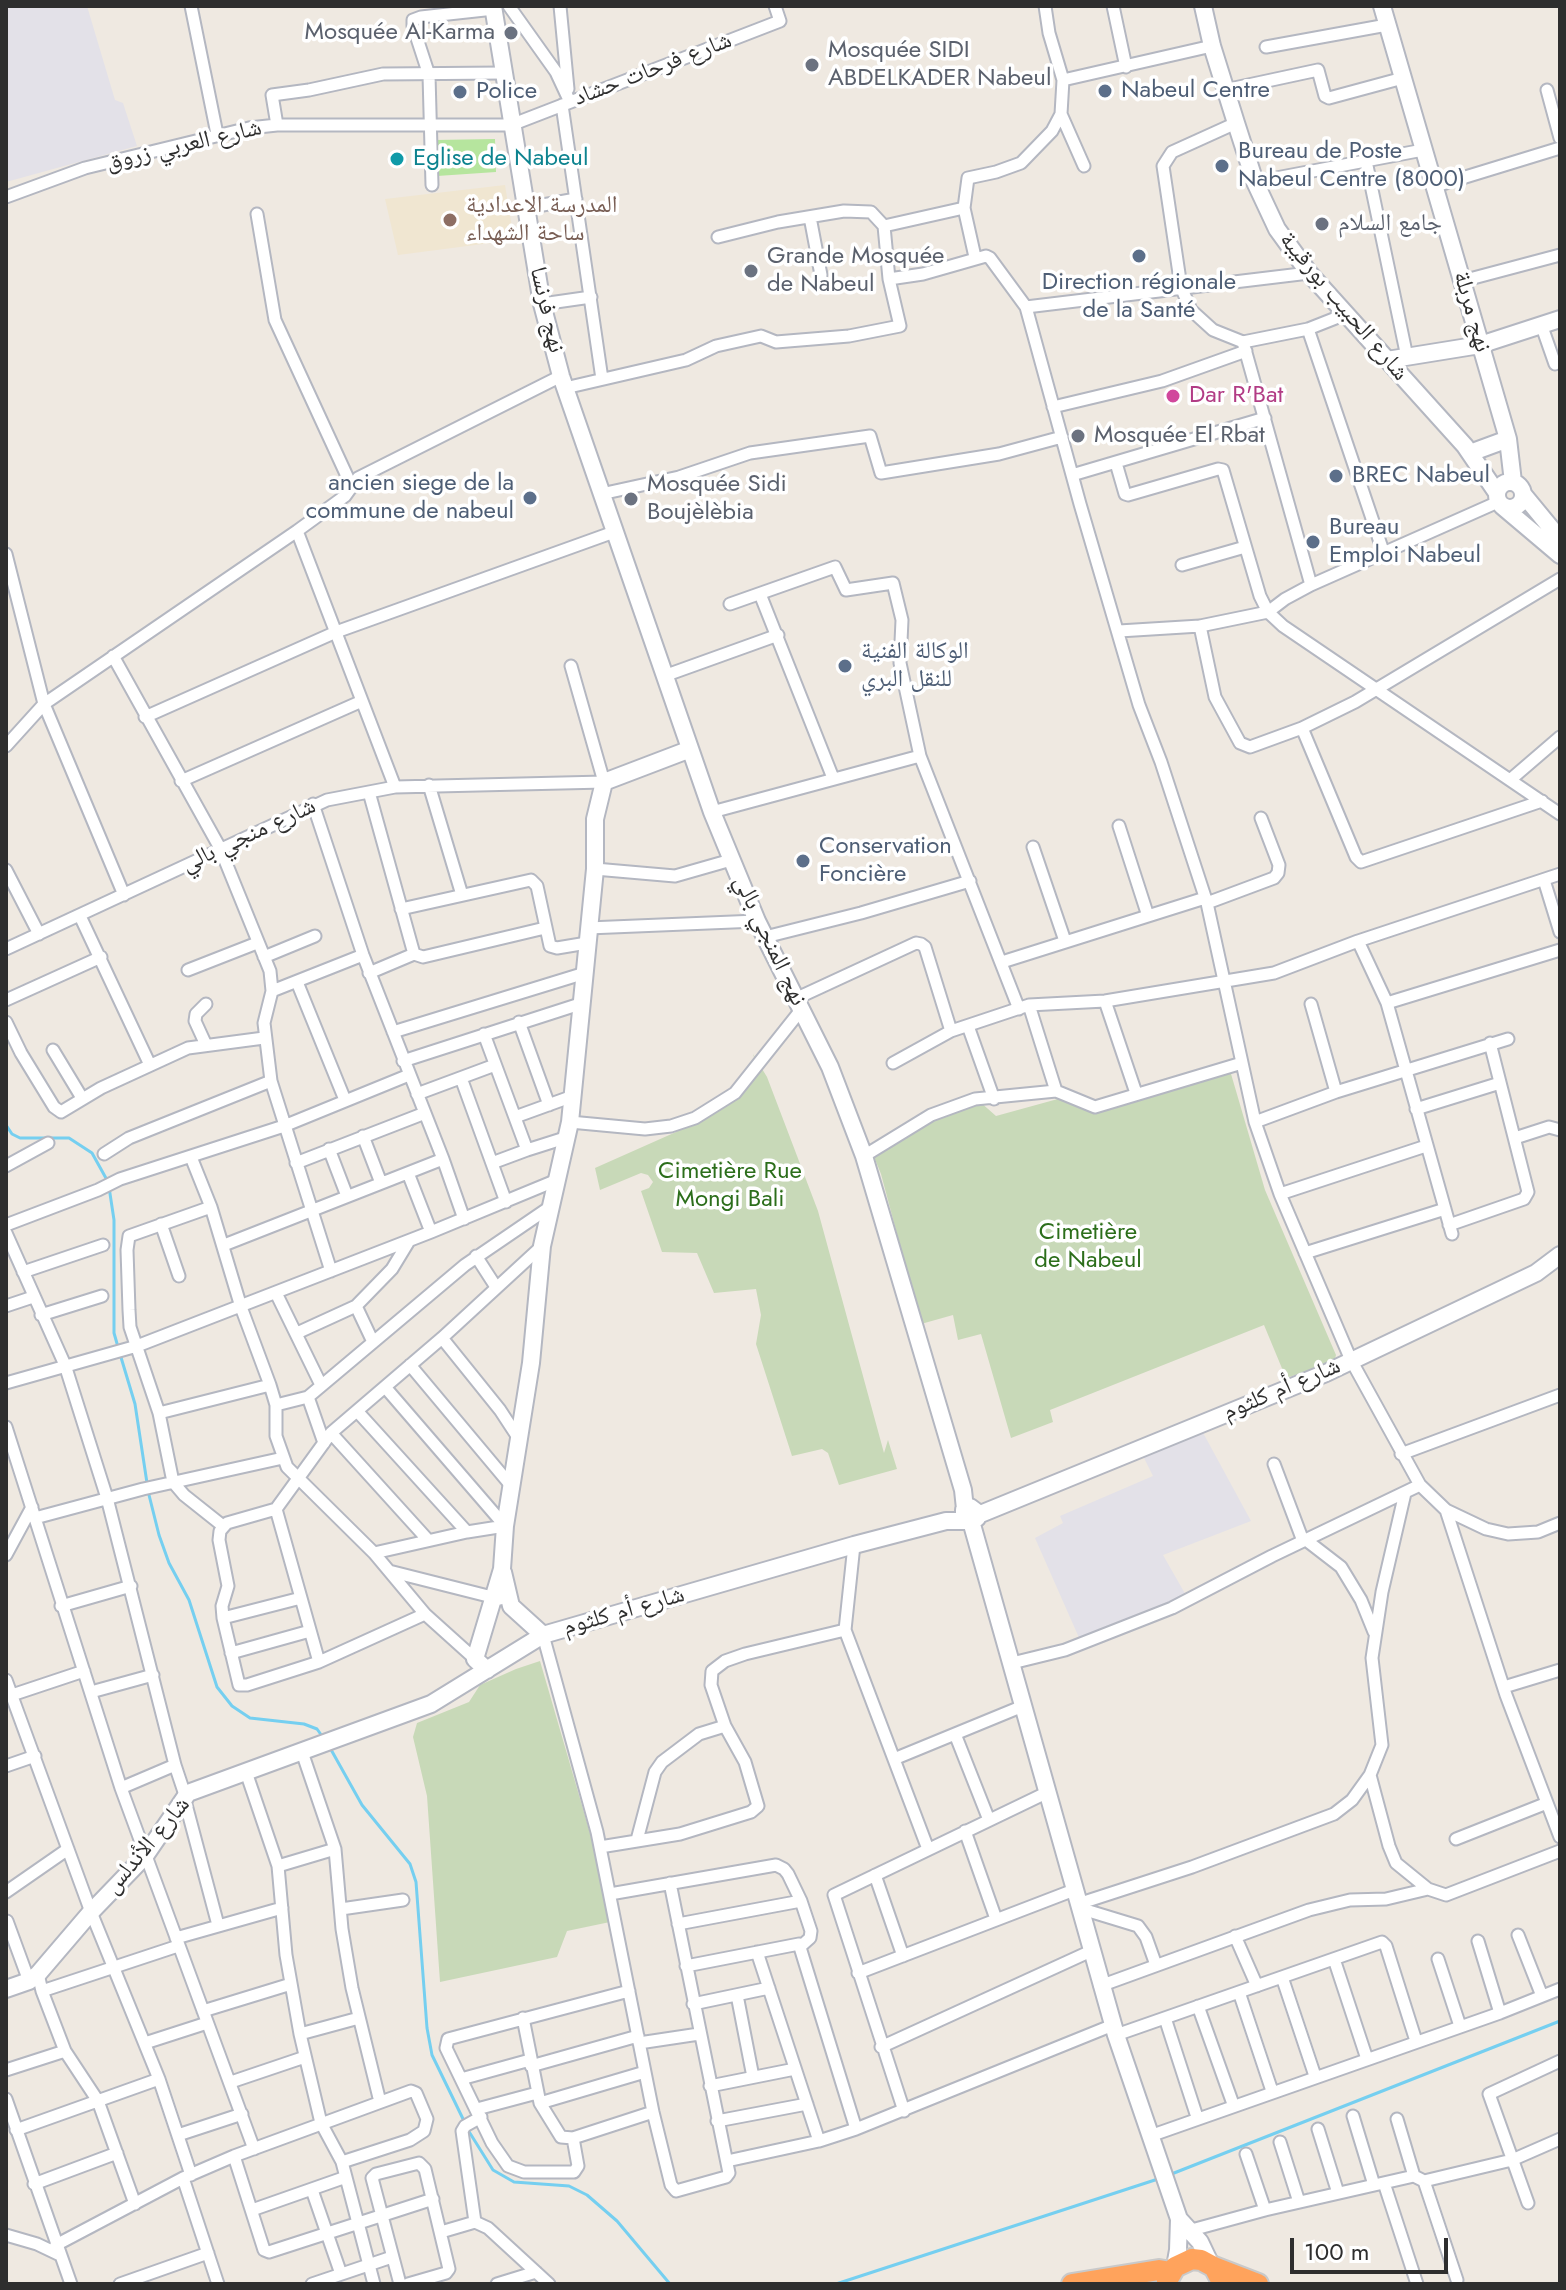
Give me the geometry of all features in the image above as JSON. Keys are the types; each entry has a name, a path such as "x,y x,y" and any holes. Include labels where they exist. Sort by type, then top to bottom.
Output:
{"highway":[{"path":"1072,2284 1151,2271 1171,2274 1192,2259 1216,2271 1258,2284"}],"street":[{"path":"191,6 217,134"},
{"path":"560,6 576,199 602,379"},
{"name":"شارع فرحات حشاد","path":"511,125 780,21 775,6"},
{"path":"975,257 964,208 969,176 996,172 1021,163 1052,131 1061,114 1063,80 1049,33 1045,6"},
{"path":"1113,6 1126,67"},
{"name":"شارع الحبيب بورقيبة","path":"1203,6 1212,46 1255,182 1277,229 1309,273 1470,453 1499,500 1560,555"},
{"name":"نهج مربلة","path":"1382,6 1508,439 1518,488"},
{"path":"432,185 429,75 413,20 499,7 556,72 567,102"},
{"name":"نهج فرنسا","path":"499,7 503,73 511,125 542,304 563,382"},
{"path":"1266,47 1387,25"},
{"path":"1063,80 1212,46"},
{"path":"1225,90 1318,70 1325,96 1329,98 1403,78"},
{"path":"277,125 272,95 383,74 503,73"},
{"path":"1547,90 1560,138"},
{"path":"1061,114 1084,166"},
{"path":"1236,123 1172,152 1164,162 1181,287 1191,310 1201,322 1244,347 1311,585"},
{"name":"شارع العربي زروق","path":"6,197 85,168 217,134 277,125 511,125"},
{"path":"1436,186 1560,148"},
{"path":"1255,182 1423,150"},
{"path":"1366,161 1407,357"},
{"path":"526,208 576,199"},
{"path":"884,226 964,208"},
{"path":"8,739 44,704 345,496 358,478 563,382 602,379 686,360 716,346 761,336 776,342 849,336 900,326 889,279 884,226 871,212 844,211 778,222 718,237"},
{"path":"257,214 275,320 352,487"},
{"path":"810,217 821,275"},
{"path":"1462,281 1560,255"},
{"path":"889,279 923,274 975,257 990,258 1026,307 1139,705 1206,901 1255,1122 1280,1194 1351,1360 1420,1485 1446,1510 1486,1529 1508,1534 1538,1532 1560,1523"},
{"path":"1026,307 1309,273"},
{"path":"542,304 591,297"},
{"path":"1053,407 1162,381 1244,347 1308,329 1346,314"},
{"path":"1387,360 1480,345 1560,319"},
{"path":"1541,324 1555,364"},
{"path":"1308,329 1384,554"},
{"name":"نهج المنجي بالي","path":"563,382 712,812 757,921 830,1067 864,1156 971,1513 1100,1986 1162,2177 1183,2225"},
{"path":"1072,475 1265,418"},
{"path":"601,494 679,477 750,453 870,436 881,473 999,454 1062,437"},
{"path":"1470,453 1508,439"},
{"path":"1116,463 1125,494 1128,495 1221,469 1260,596 1268,612 1283,626 1560,814"},
{"path":"1119,631 1200,626 1268,612 1311,585 1499,500 1504,483 1518,488 1560,539"},
{"path":"1499,500 1512,509 1516,507 1518,488"},
{"path":"297,531 395,787"},
{"path":"145,717 336,632 614,532"},
{"path":"1182,565 1245,547"},
{"path":"6,554 44,704 124,895"},
{"path":"730,604 835,567 846,590 893,583 902,620 900,663 920,756 1056,1091"},
{"path":"1200,626 1215,697 1240,743 1250,747 1302,728 1355,702 1560,579"},
{"path":"760,594 833,778"},
{"path":"664,676 778,635"},
{"path":"113,656 220,848 264,957 272,980 264,1023 271,1081 331,1271"},
{"path":"481,1665 502,1569 542,1246 569,1129 595,869 595,819 604,782 571,666"},
{"path":"181,781 362,701"},
{"path":"1302,728 1356,857 1361,862 1542,801"},
{"path":"1510,780 1560,737"},
{"path":"604,782 688,750"},
{"path":"712,812 920,756"},
{"name":"شارع منجي بالي","path":"6,949 313,804 395,787 604,782"},
{"path":"429,785 462,895"},
{"path":"369,792 414,954"},
{"path":"313,804 369,973 464,1219"},
{"path":"1002,962 1274,878 1279,865 1261,818"},
{"path":"1119,826 1148,916"},
{"path":"1033,847 1065,941"},
{"path":"595,869 675,876 731,860"},
{"path":"7,874 39,934"},
{"path":"893,1063 951,1031 1024,1007 1105,1001 1274,973 1358,941 1560,874"},
{"path":"401,909 531,880 537,886 548,944 552,948 588,936 757,921"},
{"path":"1544,880 1560,932"},
{"path":"765,937 970,881"},
{"path":"80,916 150,1065"},
{"path":"369,973 414,954 421,957 545,928"},
{"path":"264,957 315,936"},
{"path":"1358,941 1387,1003 1451,1229 1527,1195 1490,1043"},
{"path":"188,970 257,943"},
{"path":"492,1163 569,1129 645,1129 671,1126 695,1118 735,1093 798,1004 906,947 921,944 925,947 951,1031"},
{"path":"1387,1003 1560,950"},
{"path":"272,991 363,955"},
{"path":"6,1000 101,957"},
{"path":"393,1032 585,973"},
{"path":"297,982 345,1100"},
{"path":"1105,1001 1136,1093"},
{"path":"403,1061 583,1003"},
{"path":"206,1004 196,1014 195,1021 206,1045"},
{"path":"1311,1004 1336,1092"},
{"path":"6,1022 21,1053 58,1112 64,1112 82,1098 188,1048 264,1038"},
{"path":"519,1022 549,1105"},
{"path":"968,1026 994,1099"},
{"path":"484,1034 527,1150"},
{"path":"1255,1122 1336,1092 1508,1039"},
{"path":"53,1050 82,1098"},
{"path":"864,1156 931,1115 975,1099 1056,1091 1095,1107 1242,1063"},
{"path":"417,1094 495,1065"},
{"path":"6,1225 116,1181 284,1126 409,1075"},
{"path":"461,1078 506,1202"},
{"path":"104,1154 129,1138 271,1081"},
{"path":"1416,1109 1500,1083"},
{"path":"515,1117 573,1096"},
{"path":"296,1163 425,1113"},
{"path":"1515,1138 1549,1127 1560,1130"},
{"path":"363,1136 381,1183"},
{"path":"6,1166 48,1143"},
{"path":"1280,1194 1426,1146"},
{"path":"329,1149 347,1196"},
{"path":"191,1157 211,1207 241,1307 270,1385 276,1405 276,1436 283,1458 298,1479 374,1553 425,1614 481,1665"},
{"path":"224,1245 443,1159"},
{"path":"408,1173 431,1232"},
{"path":"6,1383 134,1348 557,1180"},
{"path":"211,1207 133,1233 127,1242 129,1310 134,1348 159,1413 169,1483 223,1526"},
{"path":"276,1405 308,1397 476,1256 550,1207"},
{"path":"1305,1253 1445,1209"},
{"path":"161,1224 179,1276"},
{"path":"6,1233 65,1365 107,1498 218,1925"},
{"path":"297,1333 356,1306 392,1269 409,1241"},
{"path":"23,1272 103,1245"},
{"path":"425,1614 319,1662 242,1686 237,1683 223,1618 222,1606 228,1586 219,1540 223,1526 276,1509 328,1438 542,1246"},
{"name":"شارع أم كلثوم","path":"328,1743 431,1704 481,1665 543,1635 995,1506 1123,1456 1351,1360 1536,1273 1560,1255"},
{"path":"476,1256 496,1287"},
{"path":"276,1293 321,1385"},
{"path":"41,1315 102,1296"},
{"path":"6,1306 33,1297"},
{"path":"356,1306 373,1342"},
{"path":"442,1338 520,1440"},
{"path":"410,1365 513,1488"},
{"path":"159,1413 270,1385"},
{"path":"385,1387 505,1526"},
{"path":"1401,1454 1560,1395"},
{"path":"308,1397 328,1438 428,1540"},
{"path":"357,1411 467,1532"},
{"path":"6,1427 121,1788 254,2149"},
{"path":"6,1555 34,1513 283,1458"},
{"path":"1274,1464 1304,1540 1331,1558 1349,1578 1375,1632"},
{"path":"1012,1663 1065,1650 1172,1608 1420,1485"},
{"path":"858,1973 996,1919 1077,1900 1192,1867 1345,1808 1370,1775 1382,1745 1372,1658 1405,1493"},
{"path":"276,1509 319,1662"},
{"path":"1446,1510 1504,1687 1560,1837"},
{"path":"374,1553 505,1526"},
{"path":"854,1545 845,1630 928,1849"},
{"path":"502,1569 511,1606"},
{"path":"389,1571 495,1596 543,1635 600,1847 653,2112 674,2190 726,2177 729,2173 670,1883"},
{"path":"61,1606 131,1586"},
{"path":"223,1618 301,1598"},
{"path":"600,1847 680,1834 751,1812 758,1806 745,1762 725,1726 711,1685 712,1671 725,1661 745,1654 845,1630"},
{"path":"231,1653 310,1631"},
{"path":"1504,1687 1560,1670"},
{"path":"12,1695 84,1671"},
{"path":"91,1692 153,1675"},
{"path":"6,1680 91,1912 159,2079 178,2135 218,2284"},
{"path":"894,1759 1023,1706"},
{"path":"637,1840 655,1772 662,1762 699,1734 725,1726"},
{"path":"955,1734 989,1820"},
{"name":"شارع الأندلس","path":"36,1982 91,1912 145,1856 184,1796 328,1743"},
{"path":"302,1752 335,1849 346,1955 380,2102"},
{"path":"6,1766 35,1756"},
{"path":"121,1788 175,1765"},
{"path":"246,1772 278,1866 291,1984 321,2123 342,2162 374,2284"},
{"path":"1370,1775 1396,1863 1428,1889 1446,1895 1560,1851"},
{"path":"904,2111 833,1896 1048,1792"},
{"path":"1456,1839 1547,1803"},
{"path":"965,1831 996,1919"},
{"path":"6,1892 68,1849"},
{"path":"278,1866 335,1849"},
{"path":"610,1894 776,1865 788,1874 811,1931 810,1938 801,1946"},
{"path":"875,1875 903,1956"},
{"path":"1100,1986 1333,1903 1386,1899 1428,1889"},
{"path":"341,1909 403,1900"},
{"path":"1077,1900 1138,1926 1146,1937 1156,1965"},
{"path":"678,1924 801,1901"},
{"path":"6,1989 113,1966 218,1925 282,1908"},
{"path":"7,1921 65,2051 98,2101 135,2204"},
{"path":"1518,1935 1542,1996"},
{"path":"1235,1936 1257,1986"},
{"path":"1478,1941 1500,2013"},
{"path":"686,1966 795,1943 801,1946 856,2129"},
{"path":"727,2161 819,2141 856,2129 1114,2030 1165,2018 1379,1943 1385,1943 1416,2041"},
{"path":"881,2047 1091,1951"},
{"path":"757,1952 819,2141"},
{"path":"1334,1959 1367,2059"},
{"path":"1438,1959 1460,2026"},
{"path":"1282,1977 1315,2076"},
{"path":"145,2043 291,1984"},
{"path":"693,2004 769,1988"},
{"path":"1150,2136 1560,1989"},
{"path":"573,2138 577,2170 564,2174 512,2169 501,2160 475,2118 446,2048 448,2039 629,1991"},
{"path":"1239,1992 1272,2091"},
{"path":"737,1995 753,2077"},
{"path":"1198,2006 1233,2104"},
{"path":"300,2034 359,2018"},
{"path":"523,2018 539,2098 558,2134 567,2139 573,2138 653,2112"},
{"path":"1165,2018 1197,2117"},
{"path":"461,2079 638,2040 699,2034"},
{"path":"6,2070 65,2051"},
{"path":"231,2082 305,2057"},
{"path":"1528,2203 1489,2094 1560,2061"},
{"path":"710,2086 795,2069"},
{"path":"475,2222 462,2131 475,2118 539,2098 645,2072"},
{"path":"6,2141 17,2133 159,2079"},
{"path":"6,2235 58,2250 187,2176 321,2123 414,2091 427,2119 424,2131 410,2140 342,2162"},
{"path":"6,2099 71,2284"},
{"path":"717,2121 807,2104"},
{"path":"178,2135 242,2114"},
{"path":"1353,2116 1417,2284"},
{"path":"1397,2119 1457,2280"},
{"path":"1318,2129 1338,2193"},
{"path":"1183,2225 1512,2160 1560,2139"},
{"path":"1280,2142 1299,2202"},
{"path":"34,2184 117,2153"},
{"path":"1246,2154 1265,2210"},
{"path":"234,2156 266,2252 433,2199"},
{"path":"400,2284 372,2178 376,2174 419,2163 425,2169 449,2271 408,2284"},
{"path":"252,2210 346,2177"},
{"path":"312,2190 341,2274"},
{"path":"441,2232 475,2222 488,2228 549,2284"},
{"path":"1183,2225 1200,2242 1216,2271"},
{"path":"1171,2274 1183,2225"},
{"path":"120,2284 208,2253"},
{"path":"312,2284 392,2257"},
{"path":"497,2284 536,2272"}],"shaded area":[{"path":"6,6 87,6 115,100 123,103 137,146 6,182"},
{"name":"المدرسة الاعدادية ساحة الشهداء","path":"505,185 514,240 398,255 385,199"},
{"path":"1201,1429 1251,1521 1163,1555 1191,1604 1084,1649 1035,1538 1063,1523 1060,1516 1153,1476 1141,1452"}],"green space":[{"path":"495,139 496,172 437,176 435,140"},
{"name":"Cimetière Rue Mongi Bali","path":"753,1054 767,1077 818,1211 884,1453 888,1440 897,1469 839,1485 828,1453 822,1449 792,1456 756,1344 761,1315 756,1289 714,1293 697,1253 662,1252 641,1191 653,1182 648,1175 641,1173 600,1190 595,1168 676,1132 733,1099 759,1073"},
{"name":"Cimetière de Nabeul","path":"1229,1067 1265,1190 1336,1355 1334,1362 1286,1378 1264,1325 1050,1410 1053,1422 1011,1438 981,1334 958,1340 953,1315 921,1324 881,1174 872,1152 941,1112 976,1105 979,1101 996,1116 1065,1097 1092,1110"},
{"path":"540,1661 590,1833 610,1922 567,1931 557,1957 440,1982 427,1796 413,1737 417,1723 469,1702 480,1685"}],"waterway":[{"path":"6,1125 12,1134 20,1138 69,1138 92,1153 107,1180"},
{"path":"109,1187 114,1220 114,1333 118,1347"},
{"path":"120,1354 135,1404 147,1483"},
{"path":"148,1491 159,1535 169,1563 189,1600 217,1687 232,1706 250,1718 304,1724 317,1729 322,1736"},
{"path":"329,1746 362,1805 410,1864 416,1882 427,2028 432,2055 465,2123"},
{"path":"1169,2175 1560,2021"},
{"path":"468,2130 493,2170 514,2182 569,2186 587,2195 617,2221 670,2284"},
{"path":"836,2284 1158,2179"}],"place":[{"name":"Mosquée Al-Karma","path":"511,33"},
{"name":"Mosquée SIDI ABDELKADER Nabeul","path":"812,65"},
{"name":"Nabeul Centre","path":"1105,91"},
{"name":"Police","path":"460,92"},
{"name":"Eglise de Nabeul","path":"397,159"},
{"name":"Bureau de Poste Nabeul Centre (8000)","path":"1222,166"},
{"name":"المدرسة الاعدادية ساحة الشهداء","path":"450,220"},
{"name":"جامع السلام","path":"1322,224"},
{"name":"Direction régionale de la Santé","path":"1139,256"},
{"name":"Grande Mosquée de Nabeul","path":"751,271"},
{"name":"Dar R'Bat","path":"1173,396"},
{"name":"Mosquée El Rbat","path":"1078,436"},
{"name":"BREC Nabeul","path":"1336,476"},
{"name":"ancien siege de la commune de nabeul","path":"530,498"},
{"name":"Mosquée Sidi Boujèlèbia","path":"631,499"},
{"name":"Bureau Emploi Nabeul","path":"1313,542"},
{"name":"الوكالة الفنية للنقل البري","path":"845,666"},
{"name":"Conservation Foncière","path":"803,861"}]}
